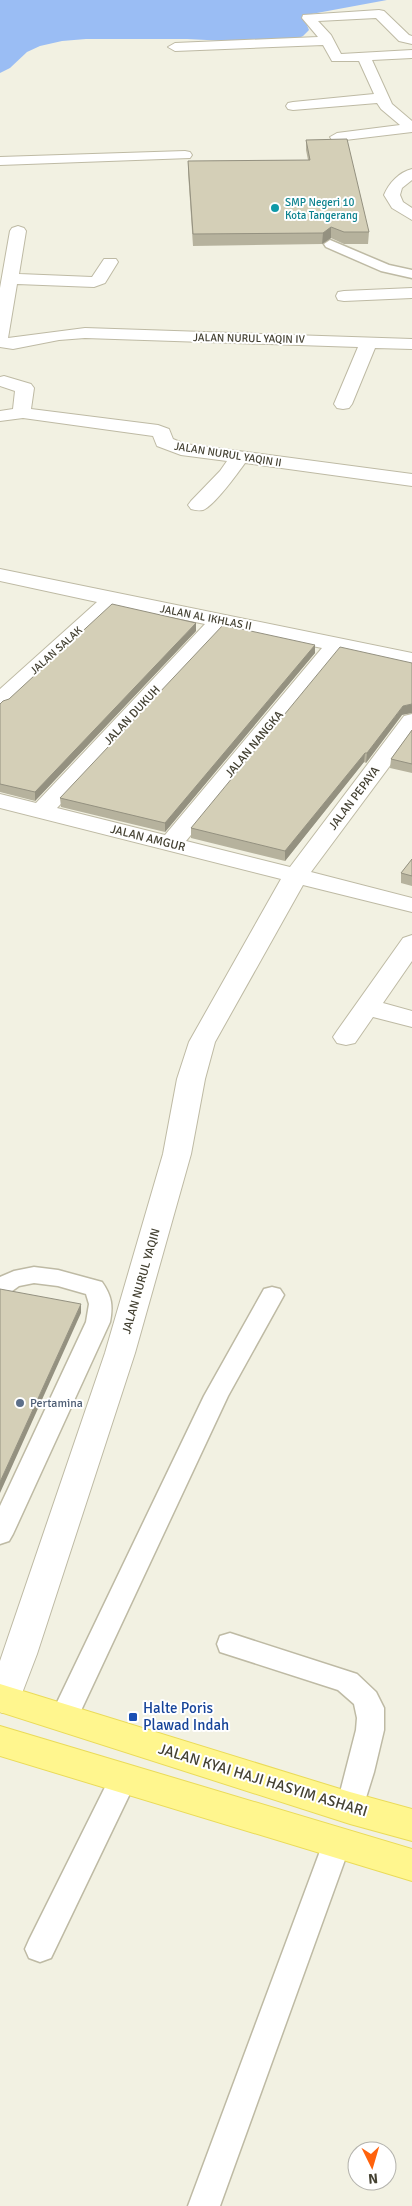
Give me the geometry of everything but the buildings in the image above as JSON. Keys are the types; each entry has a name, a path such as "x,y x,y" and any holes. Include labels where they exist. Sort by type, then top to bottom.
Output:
{"main road":[{"name":"JALAN KYAI HAJI HASYIM ASHARI","path":"2,1698 350,1808 412,1825"},
{"path":"0,1741 412,1865"},
{"path":"337,1843 350,1808"}],"street":[{"path":"412,40 404,38 379,14 308,17 328,41 338,58 412,54"},
{"path":"175,46 328,41"},
{"path":"364,58 386,106 412,128"},
{"path":"334,88 344,100"},
{"path":"292,106 381,98"},
{"path":"395,112 412,110"},
{"path":"337,137 412,128"},
{"path":"0,161 185,154"},
{"path":"412,173 395,186 392,195 397,204 412,215"},
{"path":"0,336 11,279 7,260 18,230"},
{"path":"11,279 94,282 99,280 110,262"},
{"path":"344,296 412,293"},
{"name":"JALAN NURUL YAQIN IV","path":"0,340 3,343 13,344 59,335 85,333 412,344"},
{"path":"343,404 369,342"},
{"path":"2,376 25,388 21,407 23,413"},
{"name":"JALAN NURUL YAQIN II","path":"0,416 23,413 158,432 162,433 164,442 172,446 412,480"},
{"path":"198,505 227,475 240,456"},
{"name":"JALAN AL IKHLAS II","path":"0,574 112,599 412,659"},
{"name":"JALAN SALAK","path":"5,691 112,599"},
{"name":"JALAN DUKUH","path":"42,811 221,620"},
{"name":"JALAN NANGKA","path":"171,843 336,644"},
{"name":"JALAN PEPAYA","path":"296,875 412,721"},
{"name":"JALAN AMGUR","path":"0,801 412,905"},
{"name":"JALAN NURUL YAQIN","path":"2,1698 20,1654 120,1353 177,1154 191,1079 202,1042 296,875"},
{"path":"346,1037 412,943"},
{"path":"367,1007 412,1019"}],"lane":[{"path":"330,244 385,268 412,274"},
{"path":"0,1288 19,1276 35,1274 94,1288 100,1295 101,1300 98,1322 0,1534"},
{"path":"64,1717 216,1396 272,1296"},
{"path":"230,1644 347,1682 363,1694 370,1707 370,1723 350,1808"},
{"path":"40,1949 123,1779"},
{"path":"204,2206 337,1843"}],"water":[{"path":"0,0 387,0 306,15 304,18 309,30 295,40 246,42 187,39 86,39 62,41 40,46 27,52 10,68 0,73"}],"place":[{"name":"SMP Negeri 10 Kota Tangerang","path":"275,208"},
{"name":"Pertamina","path":"20,1403"},
{"name":"Halte Poris Plawad Indah","path":"133,1717"}]}
